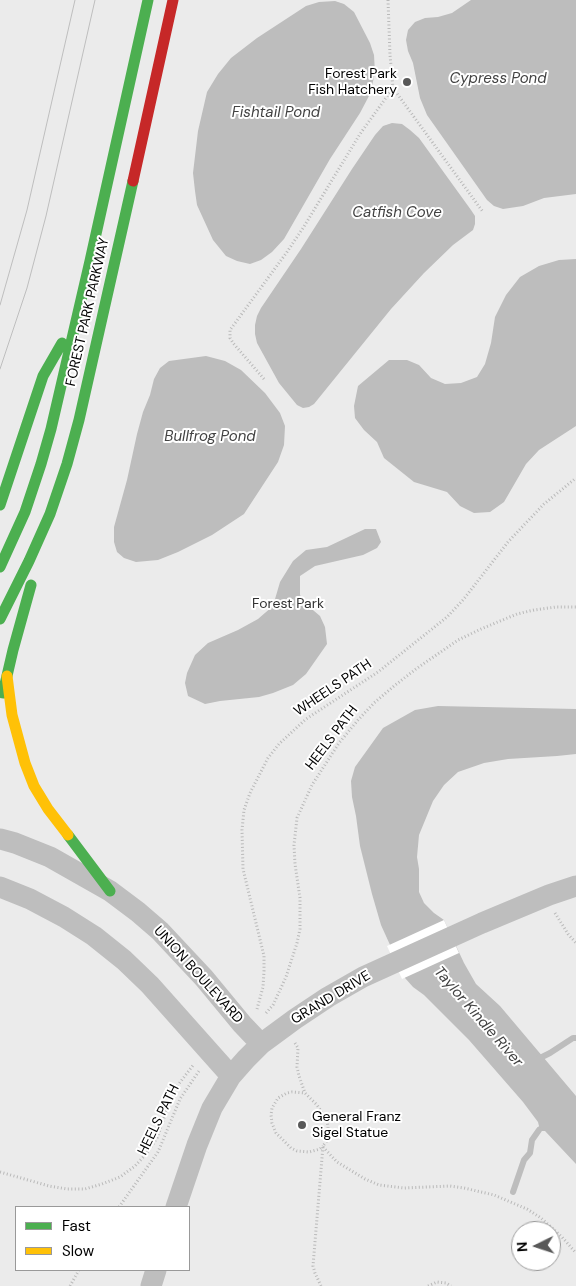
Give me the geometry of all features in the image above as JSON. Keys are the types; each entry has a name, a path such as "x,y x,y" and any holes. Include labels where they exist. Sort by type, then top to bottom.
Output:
{"main road":[{"name":"FOREST PARK PARKWAY","path":"0,567 25,512 51,429 148,0"},
{"name":"FOREST PARK PARKWAY","path":"0,619 50,514 67,464 79,420 173,0"},
{"path":"0,504 43,376 77,315"},
{"path":"0,707 50,514"},
{"path":"7,676 12,715 25,763 34,786 48,808 110,891"}],"street":[{"name":"UNION BOULEVARD","path":"0,839 15,842 50,857 110,891 138,912 160,931 204,978 261,1044"},
{"name":"GRAND DRIVE","path":"176,1206 196,1145 221,1092 231,1076 261,1044 328,997 363,977 520,907 576,886"},
{"path":"0,887 30,899 64,917 94,936 124,960 150,985 231,1076"},
{"path":"151,1286 156,1271"}],"path":[{"path":"388,0 393,88 483,212"},
{"path":"264,379 232,343 230,330 293,244 360,134 393,88"},
{"name":"WHEELS PATH","path":"256,1010 262,987 264,956 243,869 242,830 244,810 250,793 268,758 279,744 306,718 378,672 446,617 463,600 508,542 544,504 576,478"},
{"name":"HEELS PATH","path":"270,1008 286,977 298,943 300,929 300,898 294,845 297,818 312,785 339,743 374,703 416,669 458,640 517,614 542,609 576,607"},
{"path":"554,911 560,923 576,943"},
{"path":"293,1041 298,1048 297,1067 305,1093 317,1105 328,1127 326,1142 323,1146 320,1149 309,1152 297,1151 284,1142 273,1128 271,1115 272,1108 278,1098 287,1092 305,1093"},
{"path":"0,1172 67,1189 85,1189 120,1177 135,1166 157,1138 175,1091 195,1064"},
{"name":"HEELS PATH","path":"120,1206 158,1152 180,1099 201,1068"},
{"path":"321,1286 314,1266 323,1146"},
{"path":"323,1146 337,1162 379,1185 404,1188 450,1186 479,1190 503,1199 541,1218 576,1253"},
{"path":"70,1286 79,1271"},
{"path":"428,1286 437,1282 446,1283 451,1286"}],"green space":[{"name":"Forest Park","path":"0,0 576,0 576,1286 0,1286"}],"water":[{"name":"Cypress Pond","path":"471,0 576,0 576,194 544,198 523,206 503,209 494,206 487,200 427,115 420,98 413,63 408,51 406,40 408,30 415,22 425,18 452,13"},
{"name":"Fishtail Pond","path":"335,1 344,4 354,12 370,43 374,55 375,73 370,94 284,239 272,252 261,260 250,264 237,261 226,256 213,240 197,205 193,173 198,131 207,92 231,58 257,38 306,6 319,2"},
{"name":"Catfish Cove","path":"392,123 402,124 419,138 475,216 475,224 473,230 453,245 391,309 314,404 303,408 297,405 279,383 257,343 255,325 257,316 375,135 383,126"},
{"path":"576,259 576,426 539,450 526,464 504,502 490,512 474,513 460,506 447,492 414,482 384,458 377,442 355,418 354,406 358,386 389,360 407,360 419,365 431,378 445,384 461,383 477,377 485,364 495,317 506,295 520,277 539,266 559,260"},
{"name":"Bullfrog Pond","path":"206,356 225,361 241,370 265,393 280,413 285,426 284,445 278,462 244,514 212,535 158,560 136,562 124,558 117,552 114,542 114,527 137,434 154,379 160,368 169,361"},
{"path":"365,529 376,529 381,542 377,548 363,555 315,566 300,576 300,595 307,605 320,616 325,627 327,644 306,674 293,685 259,697 205,704 188,696 185,683 195,655 208,643 258,619 273,606 280,582 293,561 306,550 327,547"},
{"name":"Taylor Kindle River","path":"438,706 576,709 576,754 508,759 484,763 458,772 444,785 433,801 419,835 417,857 419,892 424,903 444,920 476,984 500,1006 576,1096 576,1164 545,1131 541,1131 538,1135 534,1136 539,1126 538,1122 523,1102 469,1040 405,978 381,925 360,846 351,781 355,767 383,728 415,710"}],"pier":[{"path":"444,920 459,953 402,979 387,946"}],"waterway":[{"path":"536,1060 576,1038"},
{"path":"513,1192 524,1160 530,1153 532,1140 539,1130"}],"tram line":[{"path":"0,305 27,210 75,0"},
{"path":"0,369 27,288 46,216 95,0"}],"traffic: fast":[{"path":"0,567 25,512 51,429 148,0"},
{"path":"0,619 50,514 67,464 79,420 133,181"},
{"path":"0,505 43,376 62,343"},
{"path":"3,693 31,585"},
{"path":"68,835 110,891"}],"traffic: slow":[{"path":"7,676 12,715 25,763 34,786 48,809 68,835"}],"traffic: jam":[{"path":"133,181 173,0"}],"place":[{"name":"Forest Park Fish Hatchery","path":"407,82"},
{"name":"General Franz Sigel Statue","path":"302,1125"}]}
